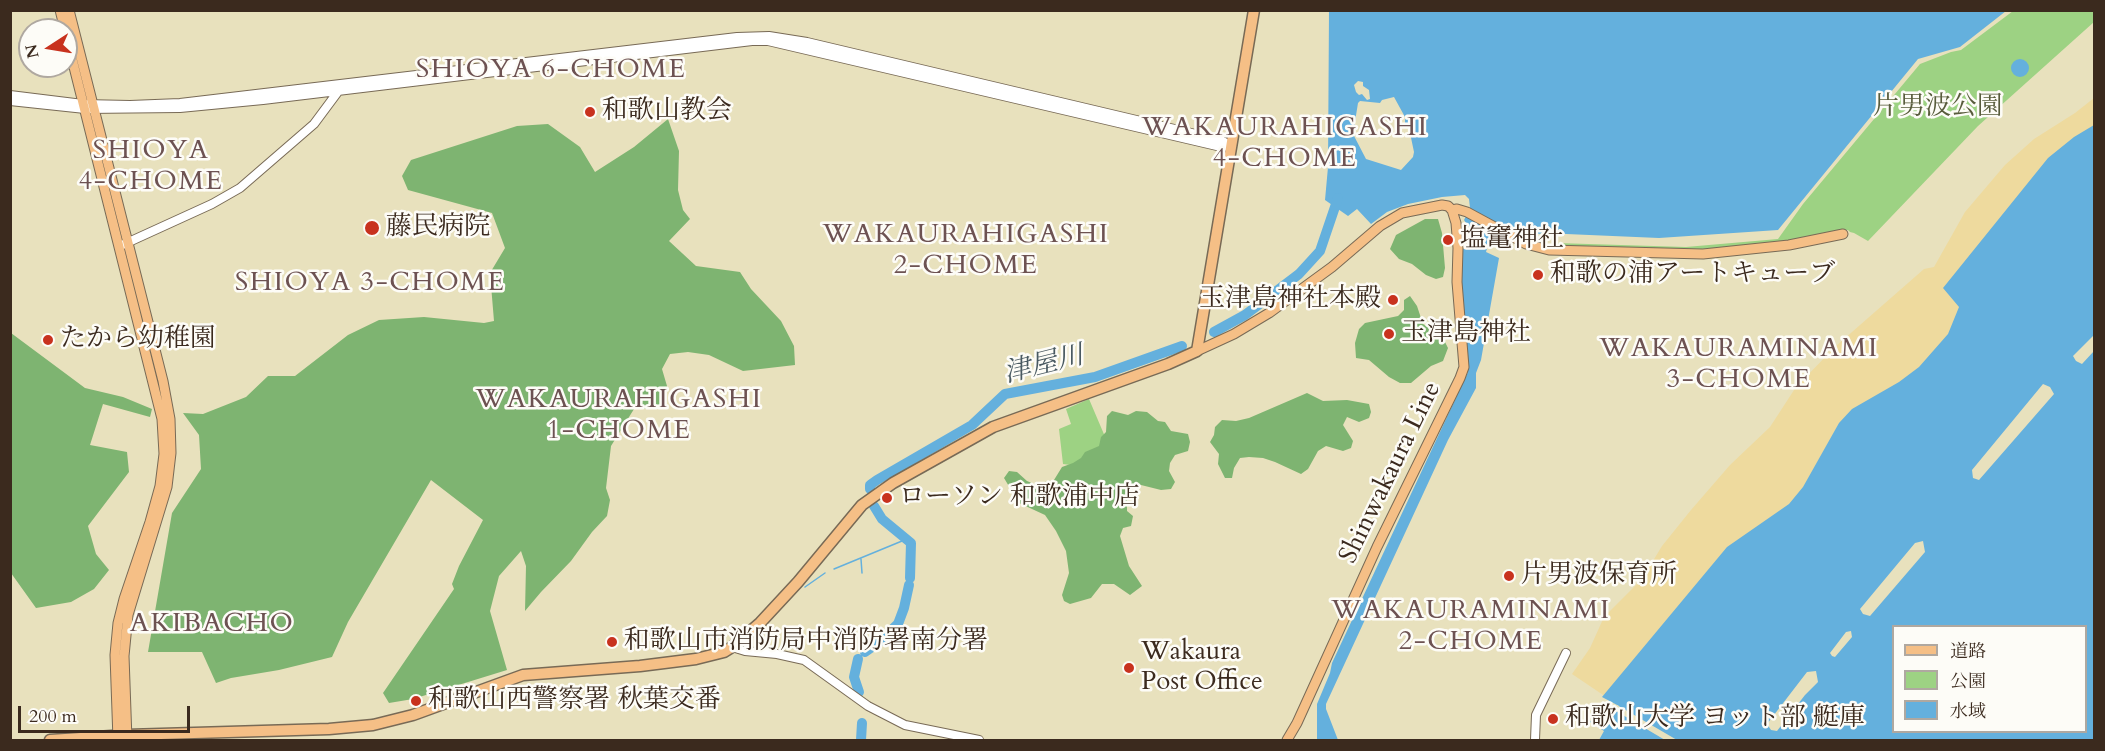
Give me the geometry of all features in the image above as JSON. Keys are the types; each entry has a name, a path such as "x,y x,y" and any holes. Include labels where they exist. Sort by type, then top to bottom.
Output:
{"highway":[{"path":"50,741 329,729 373,725 413,715 523,675 640,666 696,659 724,652 760,623 798,582 862,505 892,483 993,427 1168,364 1197,351 1254,10"}],"main road":[{"path":"69,10 89,106 124,245 163,381 171,440 166,494 128,615 124,656 122,738"},
{"path":"78,72 89,106"},
{"path":"1197,351 1234,334 1269,313 1332,267 1380,226 1402,213 1442,205 1452,210 1467,212 1526,244 1549,250 1684,254 1789,245 1843,234"},
{"name":"Shinwakaura Line","path":"1287,741 1464,367 1457,282 1458,248 1456,223 1452,210"}],"street":[{"path":"10,95 89,106 180,103 737,37 769,36 807,42 1201,135 1221,140 1231,146"},
{"path":"10,101 180,108 752,41 768,41 1221,147 1231,146"},
{"path":"124,245 212,204 240,188 314,124 345,84"},
{"path":"732,647 804,660 868,706 905,725 980,741"},
{"path":"1534,741 1536,714 1566,653"}],"green space":[{"name":"片男波公園","path":"2013,11 2094,11 2094,22 1978,126 1868,241 1848,230 1840,230 1779,244 1702,249 1556,247 1556,243 1686,247 1778,239 1803,204 1920,64 1961,50"},
{"path":"668,119 679,151 678,190 683,210 690,219 669,241 696,266 740,272 751,289 781,321 794,346 795,365 743,371 709,355 688,352 670,354 662,369 667,386 663,408 634,409 611,446 606,488 610,500 607,516 571,561 525,611 526,566 521,551 499,576 490,611 507,670 413,699 389,703 383,693 454,589 452,584 459,566 483,520 431,480 348,622 332,657 216,683 202,652 148,652 172,513 201,469 199,435 183,413 203,414 246,397 268,376 295,376 348,335 379,320 424,317 484,323 494,321 490,273 505,248 492,213 408,190 402,176 411,160 517,126 548,124 580,147 595,172 634,147"},
{"path":"1425,219 1438,219 1442,233 1445,268 1443,277 1436,279 1399,259 1390,249 1396,235"},
{"path":"1410,296 1417,306 1423,324 1442,336 1448,348 1443,361 1431,366 1411,383 1400,383 1369,360 1356,358 1355,343 1359,329 1365,323 1398,316 1404,310 1404,300"},
{"path":"11,333 85,388 123,397 152,409 150,417 103,404 90,445 127,452 129,472 88,526 96,554 109,570 94,589 71,602 36,608 11,573"},
{"path":"1307,393 1323,401 1347,400 1369,404 1371,412 1369,418 1359,422 1347,417 1343,425 1353,441 1351,448 1343,451 1326,446 1318,451 1308,469 1301,474 1263,458 1240,458 1234,468 1232,478 1225,478 1218,464 1219,454 1210,442 1215,427 1222,420 1236,421 1249,418"},
{"path":"1089,399 1106,439 1090,457 1078,466 1063,464 1059,429 1071,424 1066,409"},
{"path":"1112,411 1128,415 1136,411 1147,412 1158,421 1165,422 1171,431 1188,434 1190,442 1188,451 1175,455 1170,463 1169,471 1175,482 1171,489 1161,490 1137,484 1132,487 1127,499 1127,511 1133,516 1131,526 1123,528 1120,536 1129,566 1142,586 1130,595 1114,584 1102,584 1091,598 1070,604 1064,601 1062,595 1069,573 1066,551 1056,531 1045,515 1019,503 1004,478 1009,471 1017,472 1034,484 1054,480 1062,467 1073,463 1085,452 1099,446 1101,437 1106,432 1107,416"}],"sand":[{"path":"2094,98 2094,140 1982,313 1828,469 1612,701 1572,674 1590,648 1604,617 1642,579 1662,546 1730,465 1770,427 1796,387 1836,346 1924,269 1934,267 1965,212 2005,165 2034,139"}],"water":[{"path":"1329,11 2006,11 1960,47 1918,59 1778,230 1659,238 1543,233 1529,239 1514,239 1499,245 1488,245 1486,252 1499,258 1481,360 1476,373 1476,388 1448,440 1326,704 1338,740 1317,740 1317,704 1332,663 1468,372 1461,294 1461,263 1463,249 1476,249 1479,239 1464,220 1470,208 1469,199 1465,195 1408,204 1387,212 1371,224 1357,209 1348,216 1325,200 1328,167","holes":["1358,81 1363,82 1363,86 1369,90 1370,99 1367,100 1362,94 1359,95 1356,92 1354,85","1394,97 1405,117 1405,126 1409,128 1414,152 1413,157 1401,170 1366,159 1353,134 1360,101 1380,103 1382,100"]},
{"path":"2020,59 2026,62 2029,68 2026,74 2020,77 2014,74 2011,68 2014,62"},
{"path":"2094,125 2094,740 1599,740 1604,731 1590,722 1598,708 1613,716 1619,706 1602,697 1727,547 1789,504 1803,487 1839,423 1852,409 1899,382 1919,367 1948,334 1959,307 1943,288 2048,158 2074,137"}],"pier":[{"path":"2094,335 2094,351 2082,364 2076,361 2073,356"},
{"path":"2043,384 2050,387 2054,394 1979,480 1973,478 1972,470"},
{"path":"1923,541 1925,552 1870,616 1863,614 1860,609 1915,543"},
{"path":"1851,631 1852,637 1835,657 1832,656 1830,653 1846,632"},
{"path":"1816,671 1818,682 1777,731 1771,730 1767,724 1807,672"},
{"path":"1617,705 1677,740 1665,740 1616,711"}],"waterway":[{"name":"津屋川","path":"1214,332 1245,315 1299,274 1320,251 1338,198"},
{"name":"津屋川","path":"870,489 870,485 877,480 972,425 1005,394 1095,377 1182,346"},
{"name":"津屋川","path":"874,506 882,519 911,543 910,578"},
{"path":"834,569 902,541 903,536"},
{"path":"861,559 862,573"},
{"path":"805,587 825,573"},
{"name":"津屋川","path":"865,652 898,624 909,585"},
{"name":"津屋川","path":"858,659 854,677 859,692"},
{"name":"津屋川","path":"861,740 862,723"}],"place":[{"name":"和歌山教会","path":"590,112"},
{"name":"藤民病院","path":"372,228"},
{"name":"塩竃神社","path":"1448,240"},
{"name":"和歌の浦アートキューブ","path":"1538,275"},
{"name":"玉津島神社本殿","path":"1393,300"},
{"name":"玉津島神社","path":"1389,334"},
{"name":"たから幼稚園","path":"48,340"},
{"name":"ローソン 和歌浦中店","path":"887,498"},
{"name":"片男波保育所","path":"1509,576"},
{"name":"和歌山市消防局中消防署南分署","path":"612,642"},
{"name":"Wakaura Post Office","path":"1129,668"},
{"name":"和歌山西警察署 秋葉交番","path":"416,701"},
{"name":"和歌山大学 ヨット部 艇庫","path":"1553,719"}],"district":[{"name":"SHIOYA 6-CHOME","path":"551,71"},
{"name":"WAKAURAHIGASHI 4-CHOME","path":"1285,144"},
{"name":"SHIOYA 4-CHOME","path":"151,168"},
{"name":"WAKAURAHIGASHI 2-CHOME","path":"966,252"},
{"name":"SHIOYA 3-CHOME","path":"370,284"},
{"name":"WAKAURAMINAMI 3-CHOME","path":"1739,366"},
{"name":"WAKAURAHIGASHI 1-CHOME","path":"619,416"},
{"name":"AKIBACHO","path":"212,625"},
{"name":"WAKAURAMINAMI 2-CHOME","path":"1471,628"}]}
